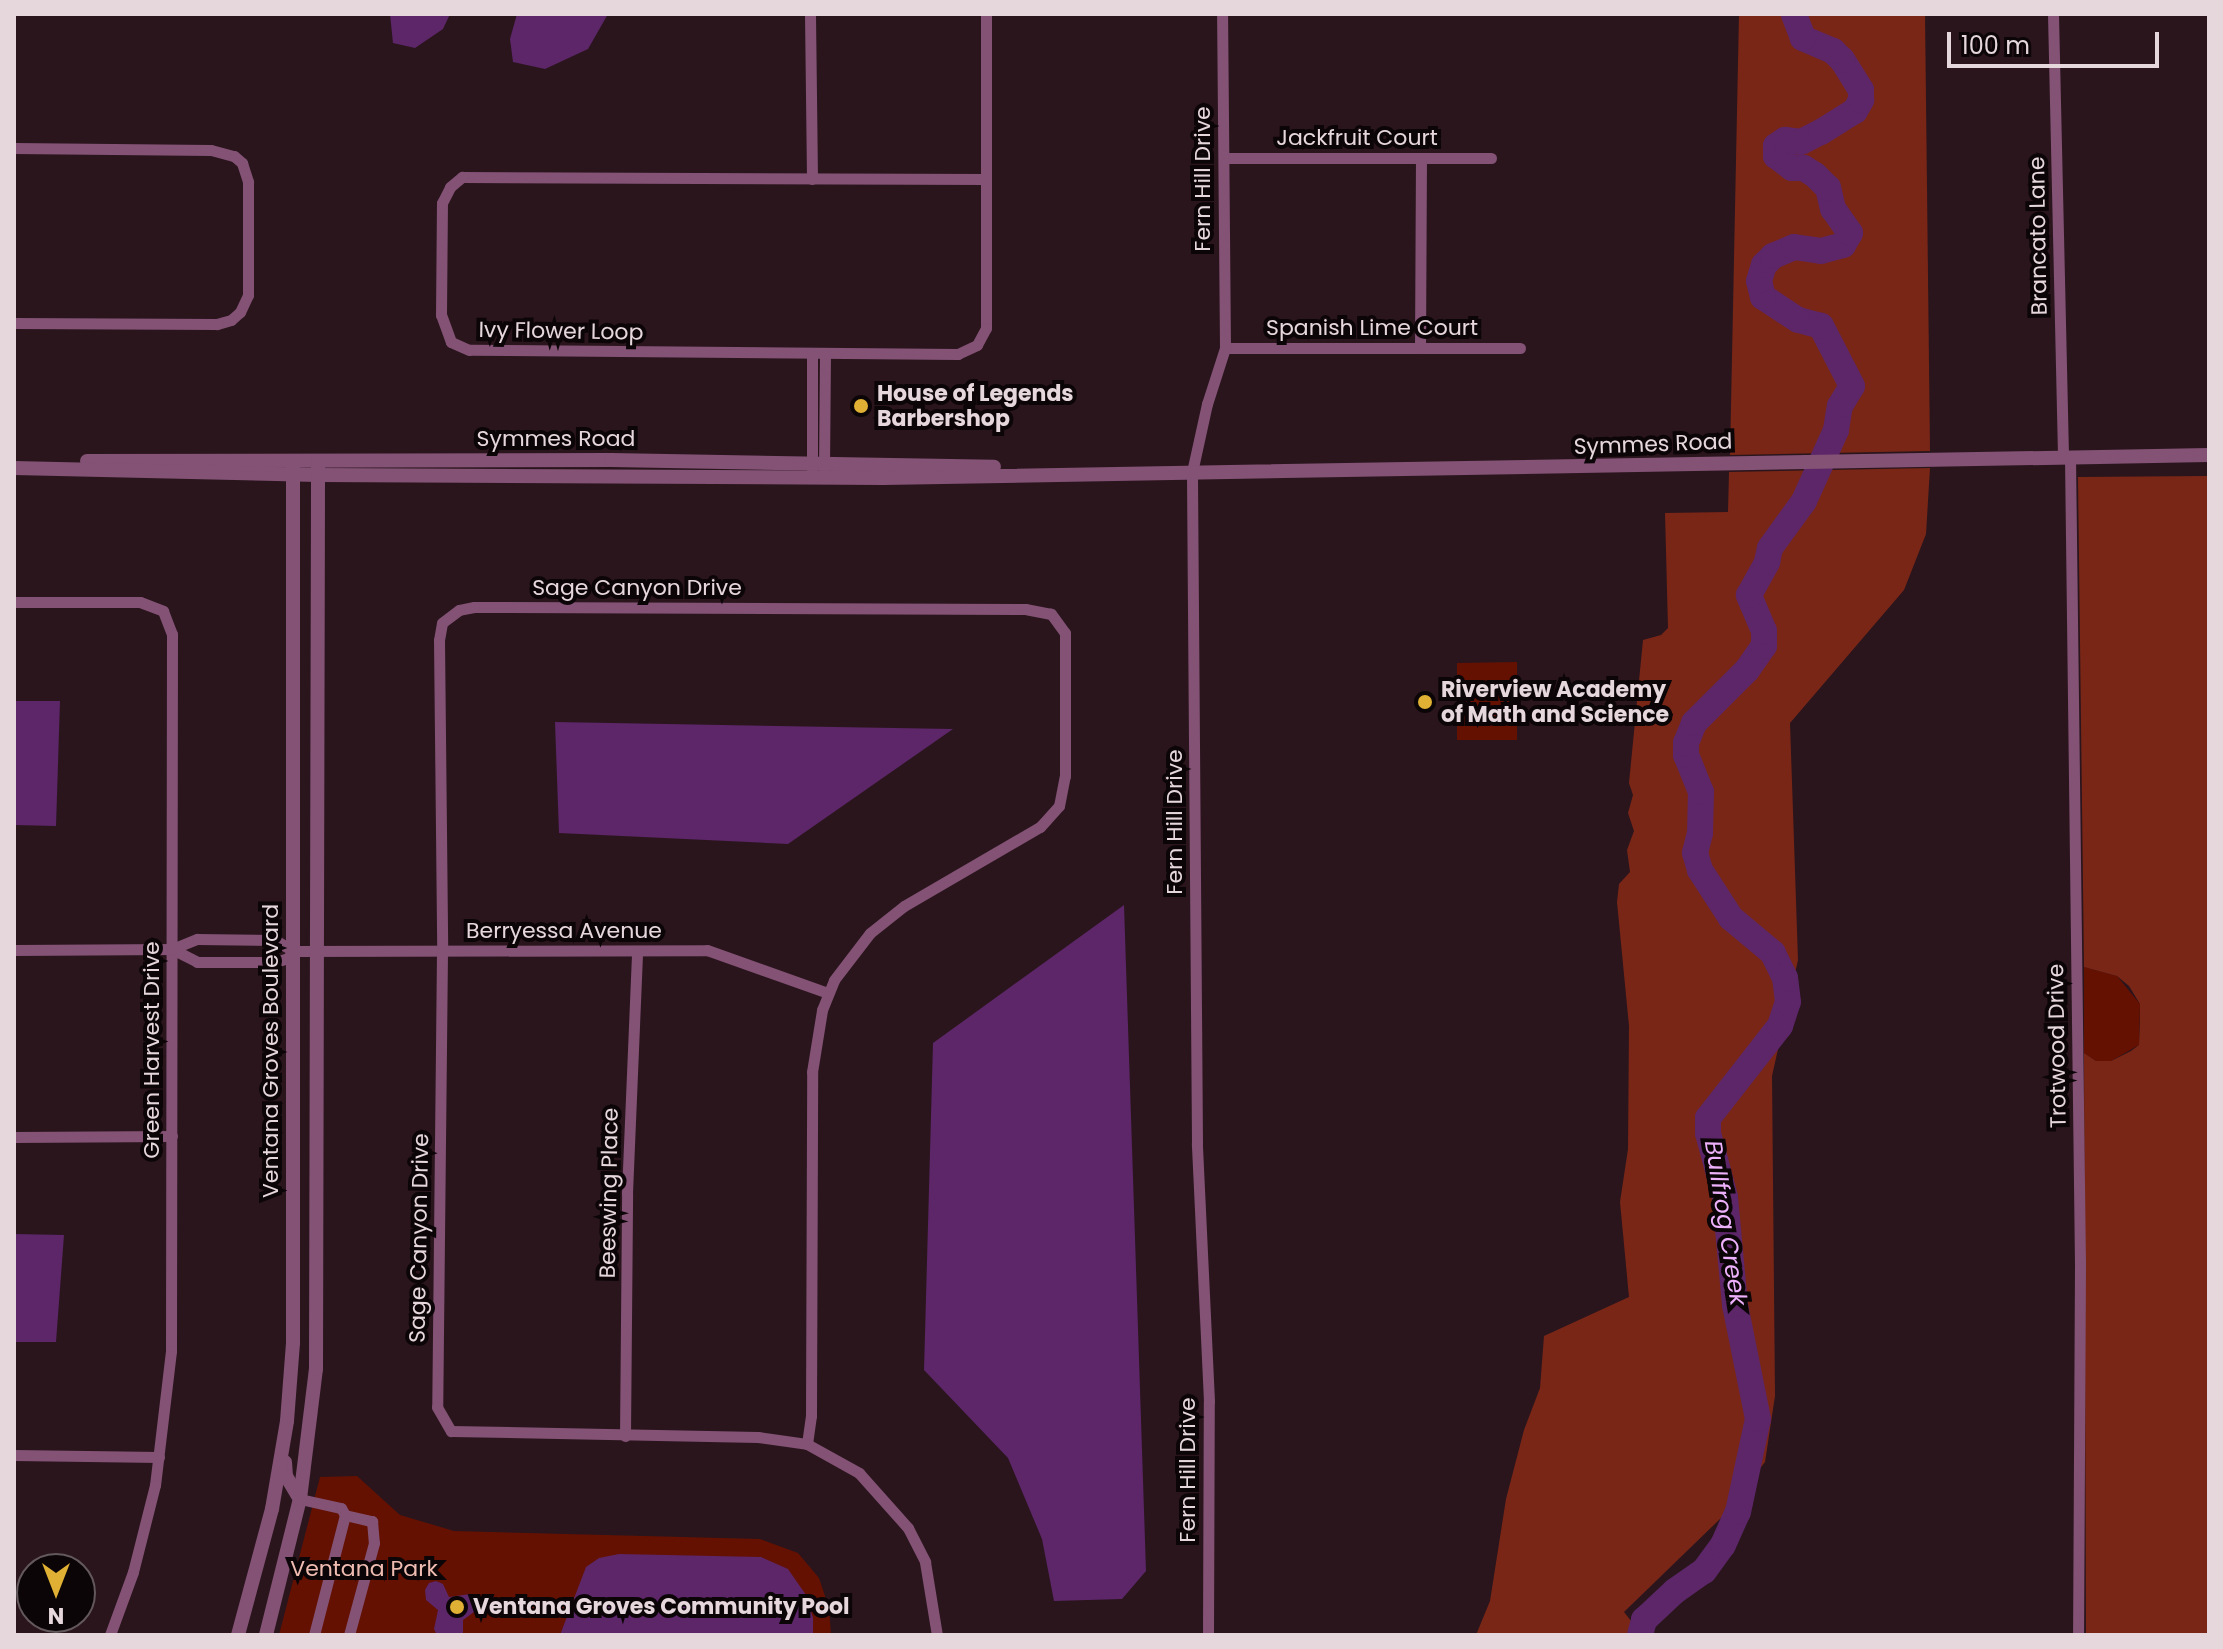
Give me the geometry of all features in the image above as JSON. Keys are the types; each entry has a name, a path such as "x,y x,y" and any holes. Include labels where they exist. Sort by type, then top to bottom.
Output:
{"street":[{"path":"810,14 812,179"},
{"name":"Ivy Flower Loop","path":"986,14 987,323 977,345 958,354 469,350 451,342 441,315 442,203 450,187 462,177 986,179"},
{"name":"Fern Hill Drive","path":"1208,1635 1209,1401 1197,1143 1192,472 1207,404 1225,348 1222,14"},
{"name":"Brancato Lane","path":"2053,14 2067,457"},
{"path":"14,148 211,150 234,156 242,163 248,182 248,295 240,312 231,320 217,324 14,323"},
{"name":"Jackfruit Court","path":"1224,158 1491,158"},
{"path":"1420,348 1421,158"},
{"name":"Spanish Lime Court","path":"1225,348 1520,348"},
{"path":"812,353 818,470"},
{"path":"818,470 825,354"},
{"name":"Symmes Road","path":"14,465 1192,472 1490,470 2209,455"},
{"name":"Trotwood Drive","path":"2067,457 2080,1266 2078,1635"},
{"name":"Ventana Groves Boulevard","path":"238,1635 265,1543 283,1442 293,1343 293,468"},
{"name":"Ventana Groves Boulevard","path":"266,1635 300,1499 313,1414 317,1341 318,468"},
{"name":"Green Harvest Drive","path":"14,602 140,602 163,611 169,621 171,1351 159,1457 144,1530 110,1635"},
{"name":"Sage Canyon Drive","path":"807,1444 811,1416 812,1072 817,1029 828,993 857,948 888,918 1040,827 1059,806 1065,776 1065,633 1051,614 1010,609 474,607 450,615 442,623 439,640 442,952 437,1407 451,1431 758,1437 807,1444 859,1473 908,1528 925,1562 937,1635"},
{"name":"Berryessa Avenue","path":"14,950 172,949 197,939 271,940 293,951 707,950 828,993"},
{"name":"Berryessa Avenue","path":"172,949 197,962 275,962 288,958 293,951"},
{"name":"Beeswing Place","path":"625,1436 627,1193 637,951"},
{"path":"14,1137 172,1136"},
{"path":"283,1442 286,1476 300,1499 341,1508 345,1515 314,1635"},
{"path":"14,1455 159,1457"},
{"path":"345,1515 372,1521 374,1543 349,1635"}],"green space":[{"path":"1517,662 1517,740 1457,740 1457,663"},
{"path":"2084,967 2117,976 2140,1004 2139,1045 2111,1061 2096,1061 2084,1053"},
{"name":"Ventana Park","path":"357,1476 400,1515 454,1531 760,1539 798,1553 819,1578 829,1608 831,1635 279,1635 320,1477"}],"shaded area":[{"path":"390,14 450,14 443,29 415,48 393,43"},
{"path":"517,14 608,14 588,49 545,69 513,62 510,39"},
{"path":"1739,14 1925,14 1930,451 1730,455"},
{"path":"1930,468 1926,534 1904,590 1790,723 1798,960 1772,1076 1775,1396 1765,1462 1721,1518 1624,1612 1642,1635 1476,1635 1490,1601 1506,1499 1524,1430 1540,1388 1544,1336 1629,1297 1620,1202 1628,1149 1629,1026 1617,902 1619,884 1630,872 1627,850 1634,831 1628,813 1633,795 1629,783 1643,640 1661,635 1668,628 1665,513 1728,512 1729,472"},
{"path":"2209,476 2209,1635 2086,1635 2084,1053 2096,1061 2111,1061 2139,1045 2140,1004 2129,986 2117,976 2084,967 2078,477"},
{"path":"14,701 60,701 56,826 14,825"},
{"path":"555,722 953,729 788,844 559,833"},
{"path":"1124,905 1146,1571 1122,1599 1054,1601 1042,1539 1008,1458 924,1370 933,1043"},
{"path":"14,1234 64,1235 56,1342 14,1342"},
{"path":"619,1554 761,1557 788,1569 806,1595 813,1618 813,1635 560,1635 586,1567 599,1558"},
{"name":"Ventana Groves Community Pool","path":"436,1581 443,1584 449,1597 470,1594 475,1599 474,1612 463,1620 463,1635 437,1635 434,1629 438,1610 426,1600 425,1590 429,1583"}],"waterway":[{"name":"Bullfrog Creek","path":"1640,1635 1644,1620 1675,1591 1704,1571 1723,1545 1738,1512 1758,1419 1735,1305 1725,1197 1708,1133 1708,1118 1780,1026 1788,1002 1785,978 1773,953 1731,918 1700,870 1695,853 1700,833 1701,792 1686,755 1686,743 1694,723 1747,670 1764,646 1764,631 1749,595 1767,562 1770,548 1804,501 1836,430 1840,406 1852,386 1821,326 1798,320 1763,297 1759,281 1764,265 1773,256 1794,247 1821,251 1843,245 1850,233 1833,209 1828,188 1804,168 1792,168 1776,156 1776,146 1785,140 1801,142 1821,132 1855,111 1861,100 1861,90 1842,60 1833,51 1803,38 1794,14"}],"place":[{"name":"House of Legends Barbershop","path":"861,406"},
{"name":"Riverview Academy of Math and Science","path":"1425,702"},
{"name":"Ventana Groves Community Pool","path":"457,1607"}]}
